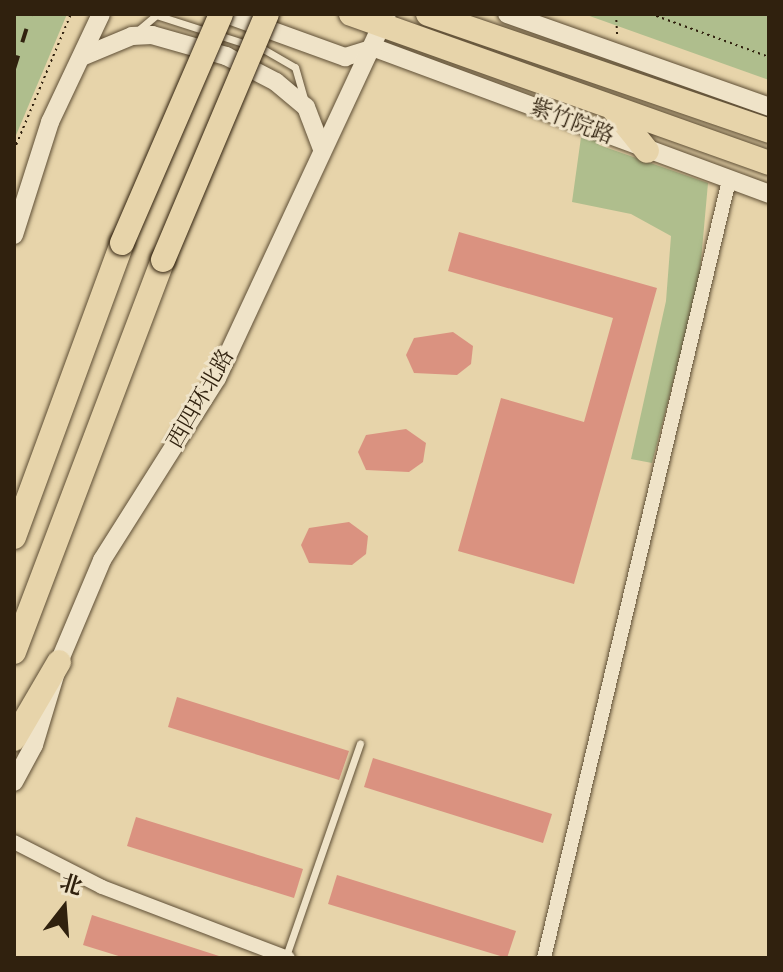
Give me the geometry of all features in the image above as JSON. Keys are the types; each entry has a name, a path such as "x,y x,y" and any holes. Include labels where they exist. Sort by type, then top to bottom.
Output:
{"main road":[{"path":"14,537 122,243 223,14"},
{"path":"14,652 163,260 267,14"},
{"name":"紫竹院路","path":"351,14 384,19 613,109 769,163"},
{"path":"428,14 769,131"},
{"path":"613,109 647,151"},
{"path":"14,739 59,662"}],"street":[{"path":"14,235 50,122 84,56 101,14"},
{"path":"223,14 345,57 375,48"},
{"path":"507,14 769,107"},
{"name":"西四环北路","path":"14,782 34,745 59,662 102,560 217,378 322,149 375,48 384,19"},
{"path":"84,56 132,36 175,38 226,56 276,82 306,107 322,149"},
{"name":"紫竹院路","path":"375,48 769,194"},
{"path":"544,958 729,180"},
{"path":"14,842 102,887 286,958"}],"lane":[{"path":"286,958 360,743"}],"path":[{"path":"14,150 71,14"},
{"path":"616,14 617,39"},
{"path":"651,14 769,57"}],"green space":[{"path":"14,14 67,14 14,140"},
{"path":"584,14 769,14 769,80"},
{"path":"582,130 599,136 599,145 708,183 699,283 652,463 631,459 666,301 671,236 631,214 572,202"}],"building":[{"path":"459,232 657,288 574,584 458,551 501,398 584,422 613,318 448,271"},
{"path":"453,332 473,346 471,364 457,375 414,373 406,355 414,338"},
{"path":"406,429 426,443 423,462 409,472 366,470 358,452 366,435"},
{"path":"349,522 368,536 366,554 352,565 309,563 301,545 309,528"},
{"path":"177,697 349,751 339,780 168,727"},
{"path":"373,758 552,814 543,843 364,787"},
{"path":"136,817 303,869 294,898 127,846"},
{"path":"337,875 516,931 507,958 328,904"},
{"path":"92,915 219,958 125,958 83,945"}],"railway":[{"path":"14,69 31,14"}]}
